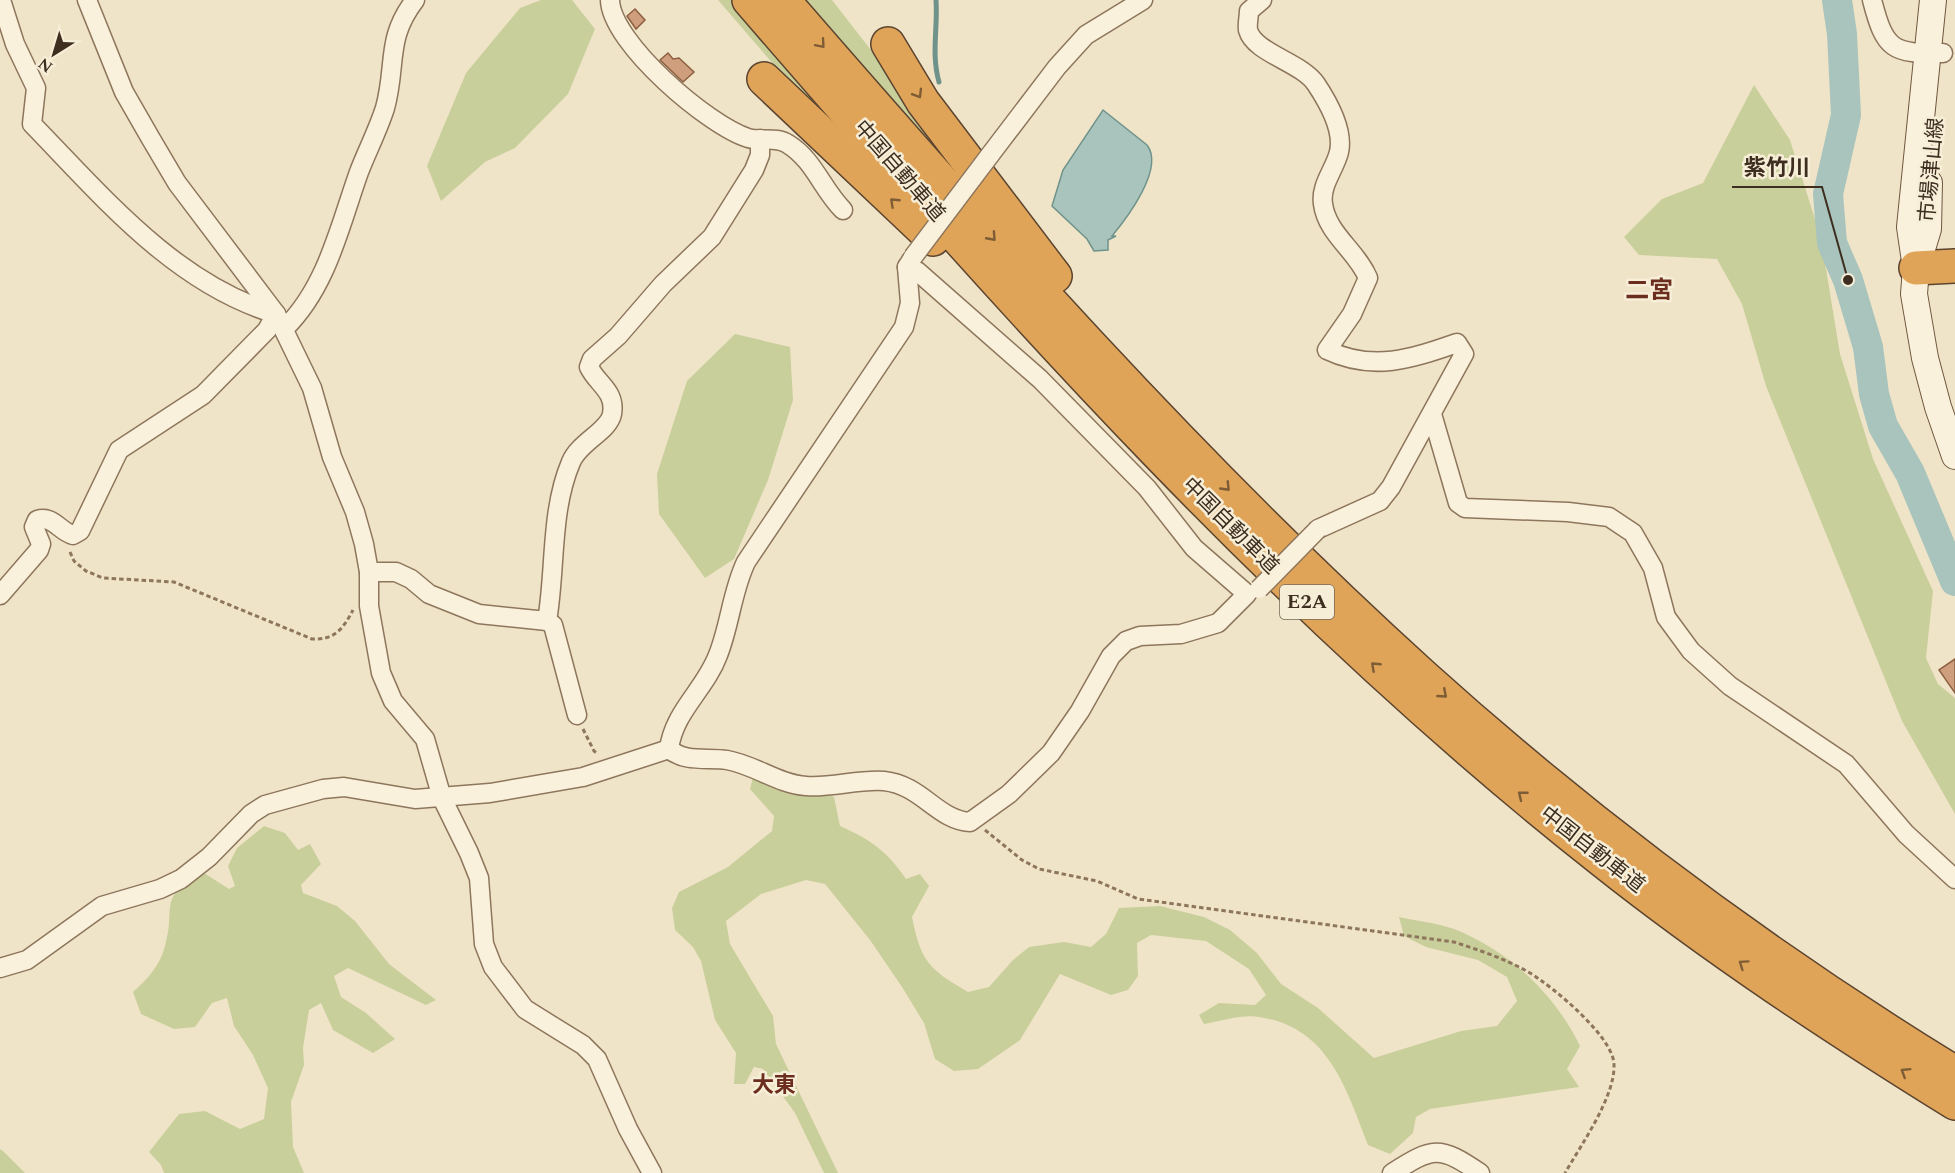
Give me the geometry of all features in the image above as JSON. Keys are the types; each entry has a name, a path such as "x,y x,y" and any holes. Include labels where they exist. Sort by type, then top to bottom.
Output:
{"highway":[{"name":"中国自動車道","path":"749,0 953,232 1120,415 1304,599 1402,692 1602,861 1699,934 1798,1002 1955,1103"},
{"name":"中国自動車道","path":"783,0 1056,308 1203,463 1322,581 1423,676 1521,762 1714,912 1812,982 1955,1074"},
{"path":"888,44 923,102 1001,208 1065,290 1174,411 1203,463"},
{"path":"764,79 1120,415"},
{"path":"1916,268 1955,266"}],"main road":[{"name":"市場津山線","path":"1933,0 1935,53"},
{"name":"市場津山線","path":"1949,0 1935,53 1910,227 1916,268 1914,294 1924,358 1955,456"}],"street":[{"path":"1,0 15,44 36,88 32,124 145,237 186,269 280,321"},
{"path":"87,0 124,92 150,139 177,183 280,321 312,387 332,458 355,512 369,572 369,593 381,673 388,692 425,739 441,798 470,853 478,878 484,944 493,967 525,1009 583,1045 597,1059 628,1129 652,1173"},
{"path":"0,595 39,550 41,544 33,527 37,520 44,518 54,521 66,533 73,535 80,531 119,450 203,395 267,330 280,321 296,317 315,289 334,245 370,142 384,110 390,85 395,36 402,16 416,0"},
{"path":"610,0 627,38 640,57 663,80 731,130 749,138 786,142 804,156 817,171 827,193 843,210"},
{"path":"669,749 675,724 708,675 717,657 739,578 746,562 778,518 832,430 904,327 910,303 910,262 1057,67 1086,35 1143,0"},
{"path":"669,749 676,755 689,758 727,760 747,765 789,783 805,786 882,781 900,784 919,792 951,818 960,822 975,821 1016,788 1052,753 1080,711 1111,656 1126,641 1140,636 1181,634 1218,623 1318,530 1380,501 1391,487 1464,354 1457,342 1423,354 1386,363 1347,360 1327,350 1352,314 1368,278 1363,266 1328,222 1322,202 1326,184 1339,152 1340,131 1315,82 1297,67 1259,45 1248,30 1249,11 1262,0"},
{"path":"1872,0 1879,29 1888,42 1902,52 1935,53"},
{"path":"547,621 555,536 570,463 578,449 606,425 612,416 613,402 606,386 593,376 589,367 592,358 618,336 663,284 712,237 754,170 760,154 760,139"},
{"path":"910,262 917,271 1040,379 1147,488 1194,548 1253,592"},
{"path":"1432,414 1458,503 1471,509 1568,512 1609,517 1633,533 1653,568 1666,617 1691,651 1730,686 1846,764 1906,834 1955,879"},
{"path":"369,572 396,572 411,579 429,594 479,614 547,621 553,625 558,636 564,672 577,715"},
{"path":"0,968 27,960 102,906 160,889 181,879 209,857 251,814 265,805 323,789 344,787 415,799 441,798 560,782 583,777 669,749"},
{"path":"1392,1173 1419,1156 1440,1151 1456,1156 1480,1173"}],"path":[{"path":"73,535 70,551 74,561 86,571 103,578 126,581 174,582 312,639 336,635 343,628 357,602 369,593"},
{"path":"577,715 594,751 604,758 625,763"},
{"path":"975,821 1022,860 1039,869 1097,881 1138,899 1225,913 1454,942 1486,952 1530,973 1596,1030 1611,1050 1614,1065 1612,1083 1605,1101 1566,1173"}],"green space":[{"path":"541,0 572,0 595,29 568,94 515,148 485,162 441,201 427,166 466,73 520,8"},
{"path":"718,0 731,0 850,137 812,109"},
{"path":"801,0 832,0 1054,285"},
{"path":"1754,85 1790,140 1821,238 1840,354 1873,459 1933,591 1926,658 1938,684 1955,698 1955,814 1902,721 1766,386 1742,304 1717,259 1639,255 1624,237 1662,199 1703,183"},
{"path":"735,334 790,347 793,400 768,480 734,559 705,578 659,514 657,474 687,381"},
{"path":"753,777 820,790 834,797 840,826 878,847 906,879 920,874 929,886 912,917 923,954 944,977 968,992 989,987 1013,960 1029,947 1064,942 1091,947 1106,934 1119,908 1160,906 1204,917 1230,930 1257,953 1281,984 1318,1008 1374,1058 1461,1031 1497,1026 1517,1001 1507,977 1478,960 1426,947 1404,936 1399,917 1447,927 1474,938 1493,949 1528,976 1557,1009 1580,1046 1567,1069 1579,1087 1430,1109 1416,1117 1413,1133 1390,1154 1368,1145 1342,1082 1331,1063 1302,1033 1283,1023 1253,1016 1204,1024 1199,1015 1219,1003 1255,1005 1266,995 1249,969 1206,941 1151,935 1137,943 1138,976 1128,990 1111,995 1060,974 1020,1040 978,1069 954,1071 935,1059 924,1023 870,940 825,884 806,880 761,894 726,921 730,944 773,1016 776,1044 838,1173 824,1173 795,1113 763,1069 754,1067 745,1084 734,1084 736,1053 715,1020 701,961 693,947 675,930 672,908 679,892 728,867 772,831 774,816 750,789"},
{"path":"264,826 285,833 298,850 310,844 321,864 301,885 303,893 337,906 355,921 389,964 436,1000 426,1005 348,968 334,976 341,997 366,1013 395,1039 373,1053 333,1030 321,1003 309,1010 303,1048 304,1065 291,1102 293,1147 304,1173 164,1173 161,1165 149,1152 179,1114 205,1111 240,1129 264,1119 268,1088 253,1055 234,1026 227,998 212,1003 195,1027 174,1029 141,1014 133,992 148,977 160,959 168,932 171,904 179,889 204,873 229,889 235,886 228,866 237,848"},
{"path":"0,1149 3,1151 25,1173 0,1173"}],"water":[{"path":"1103,110 1147,145 1151,155 1151,166 1142,192 1112,236 1116,236 1108,240 1108,250 1094,251 1087,239 1052,206 1063,170"}],"building":[{"path":"635,9 645,20 636,29 627,16"},
{"path":"668,53 673,59 679,58 694,72 683,82 660,60"},
{"path":"1955,659 1955,693 1939,670"}],"waterway":[{"path":"936,0 935,51 939,82"},
{"path":"1837,0 1842,34 1846,115 1828,194 1832,243 1848,280 1868,347 1874,394 1883,426 1910,473 1955,581"}],"place":[{"name":"紫竹川","path":"1848,280"}],"district":[{"name":"二宮","path":"1649,291"},
{"name":"大東","path":"774,1085"}]}
